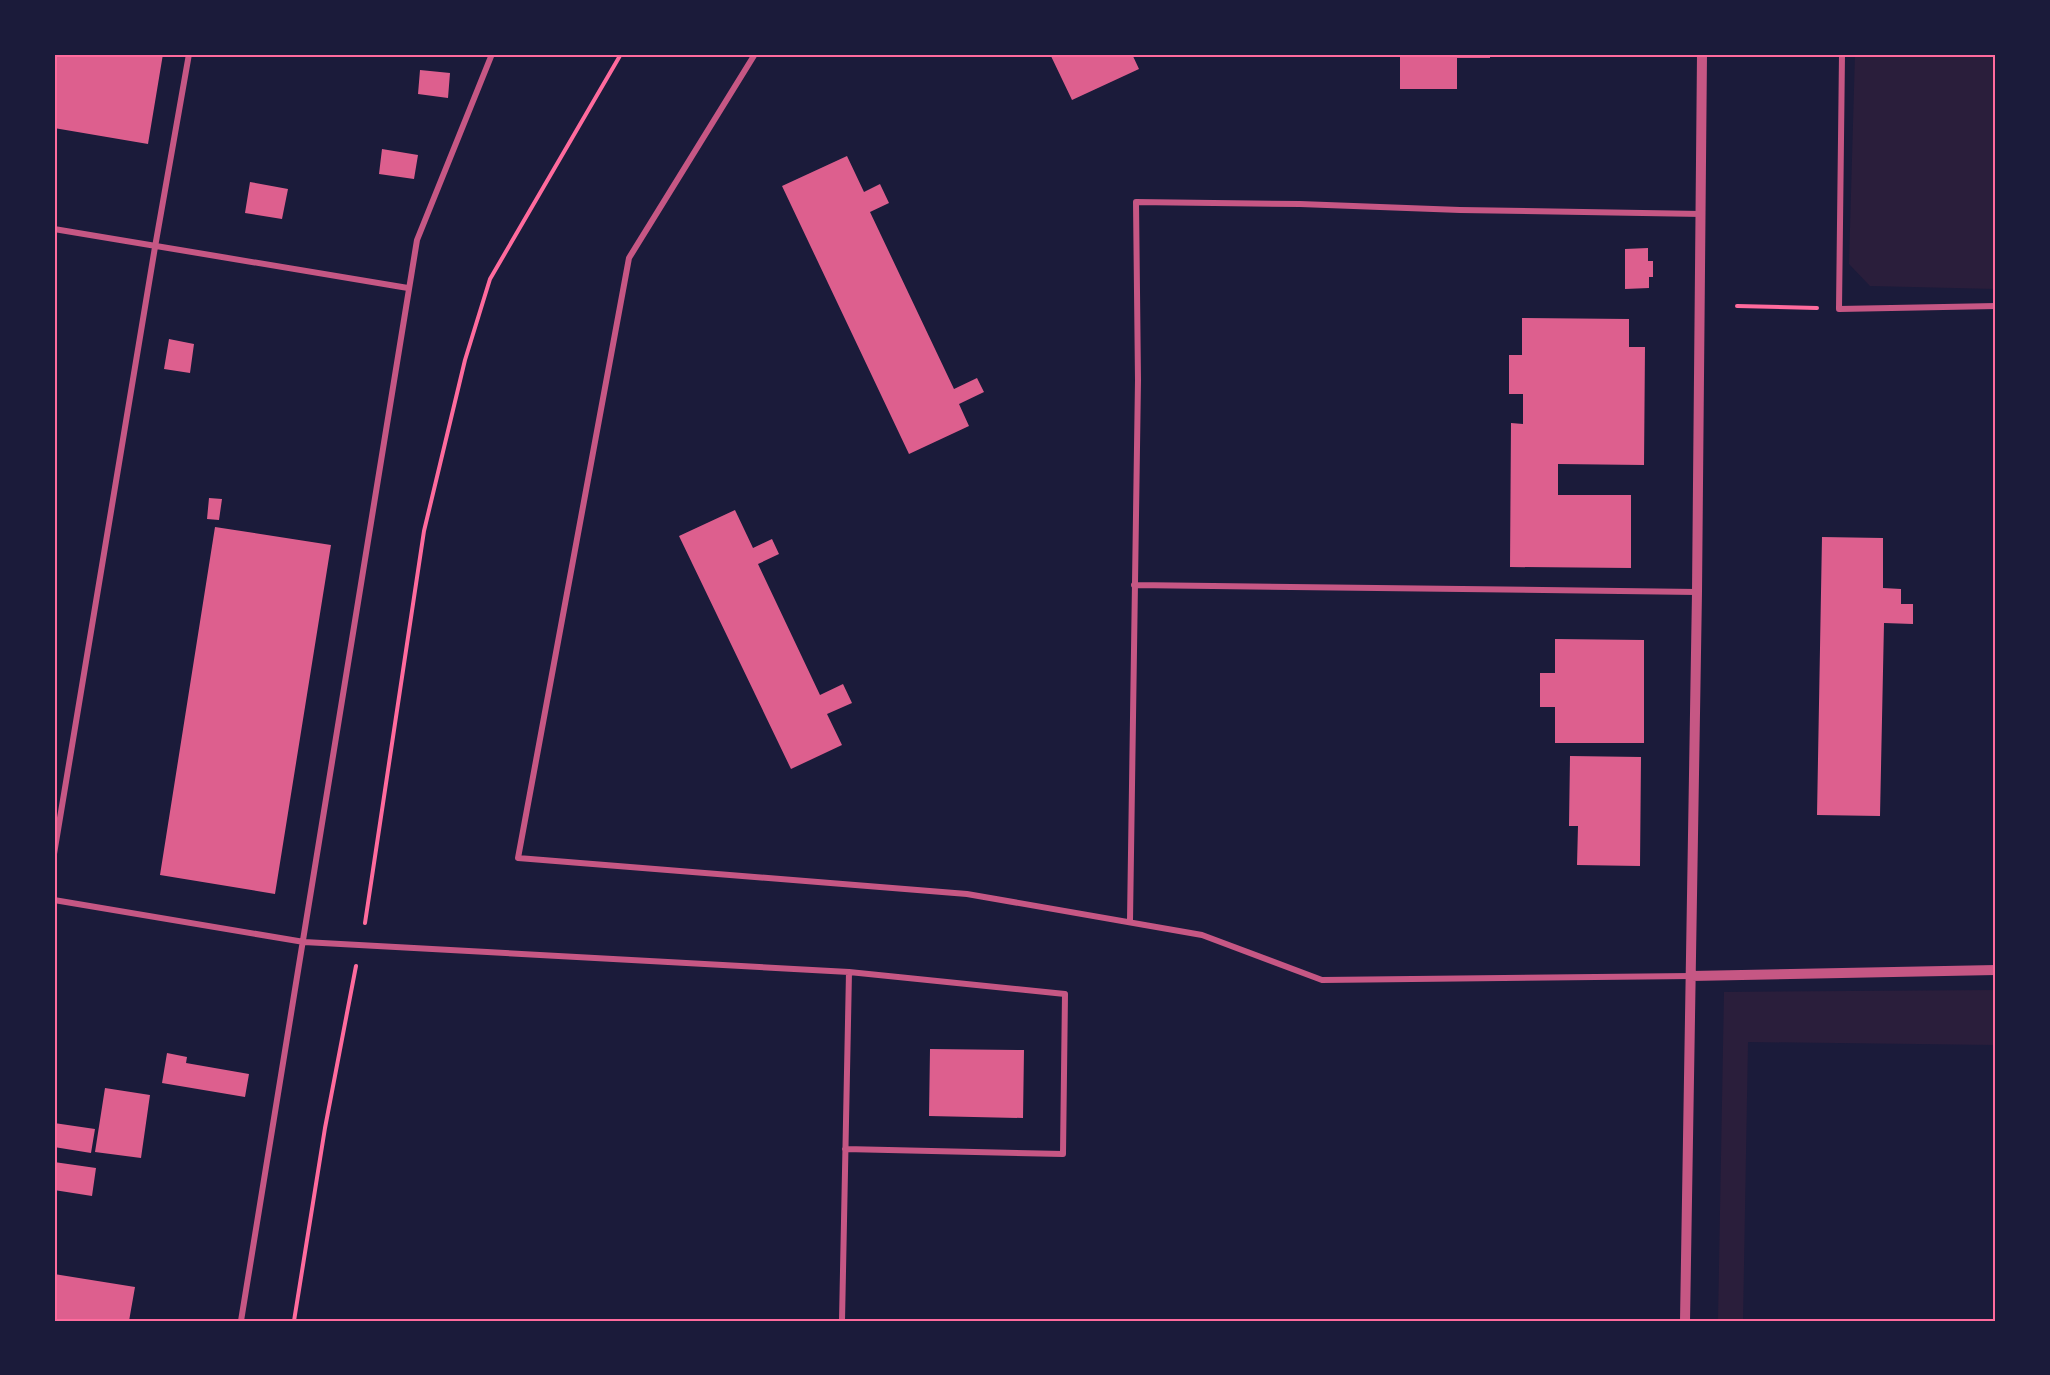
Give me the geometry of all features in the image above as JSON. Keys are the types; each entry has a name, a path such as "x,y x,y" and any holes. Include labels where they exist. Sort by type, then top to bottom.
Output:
{"street":[{"path":"54,854 189,54"},
{"path":"241,1321 417,240 492,54"},
{"path":"755,54 628,258 518,858 967,894 1202,935 1322,980 1996,970"},
{"path":"1685,1321 1697,592 1702,54"},
{"path":"1842,54 1839,309 1996,306"},
{"path":"1130,921 1138,380 1136,202 1702,214"},
{"path":"54,229 408,288"},
{"path":"1134,585 1697,592"},
{"path":"54,900 304,942 849,972 1065,994 1063,1154 845,1149"},
{"path":"842,1321 849,972"}],"path":[{"path":"365,923 424,531 465,360 490,279 621,54"},
{"path":"1737,306 1839,309"},
{"path":"294,1321 325,1128 356,966"}],"shaded area":[{"path":"1855,54 1996,54 1996,289 1870,286 1849,264"},
{"path":"1996,990 1996,1045 1748,1042 1743,1321 1718,1321 1724,992"}],"building":[{"path":"54,54 163,54 148,144 54,128"},
{"path":"1050,54 1132,54 1139,69 1072,100"},
{"path":"1400,54 1490,54 1490,58 1457,58 1457,89 1400,89"},
{"path":"420,70 450,73 448,98 418,94"},
{"path":"382,149 418,155 414,179 379,174"},
{"path":"847,156 864,192 880,184 889,203 870,212 954,389 977,378 984,392 959,404 969,426 909,454 782,186"},
{"path":"250,182 288,189 282,219 245,213"},
{"path":"1648,248 1648,261 1653,261 1653,277 1649,277 1649,288 1625,289 1625,249"},
{"path":"1522,318 1629,319 1629,347 1645,347 1644,465 1558,464 1558,495 1631,495 1631,568 1510,567 1511,423 1523,424 1523,394 1509,394 1509,355 1522,355"},
{"path":"169,339 194,344 190,373 164,369"},
{"path":"209,498 222,499 219,520 207,519"},
{"path":"735,510 753,548 772,539 779,554 758,564 820,695 843,684 852,703 827,714 842,745 791,769 679,536"},
{"path":"215,527 331,545 275,894 160,875"},
{"path":"1822,537 1883,538 1883,588 1901,589 1901,604 1913,604 1913,624 1884,623 1880,816 1817,815"},
{"path":"1555,639 1644,640 1644,743 1555,743 1555,707 1540,707 1540,673 1555,673"},
{"path":"1570,756 1641,757 1640,866 1577,865 1578,826 1569,826"},
{"path":"930,1049 1024,1050 1023,1118 929,1116"},
{"path":"167,1053 187,1057 186,1063 249,1074 245,1097 162,1083"},
{"path":"105,1088 150,1095 141,1158 95,1152"},
{"path":"54,1123 95,1129 91,1153 54,1147"},
{"path":"54,1162 96,1168 92,1196 54,1190"},
{"path":"54,1274 135,1287 129,1321 54,1321"}]}
